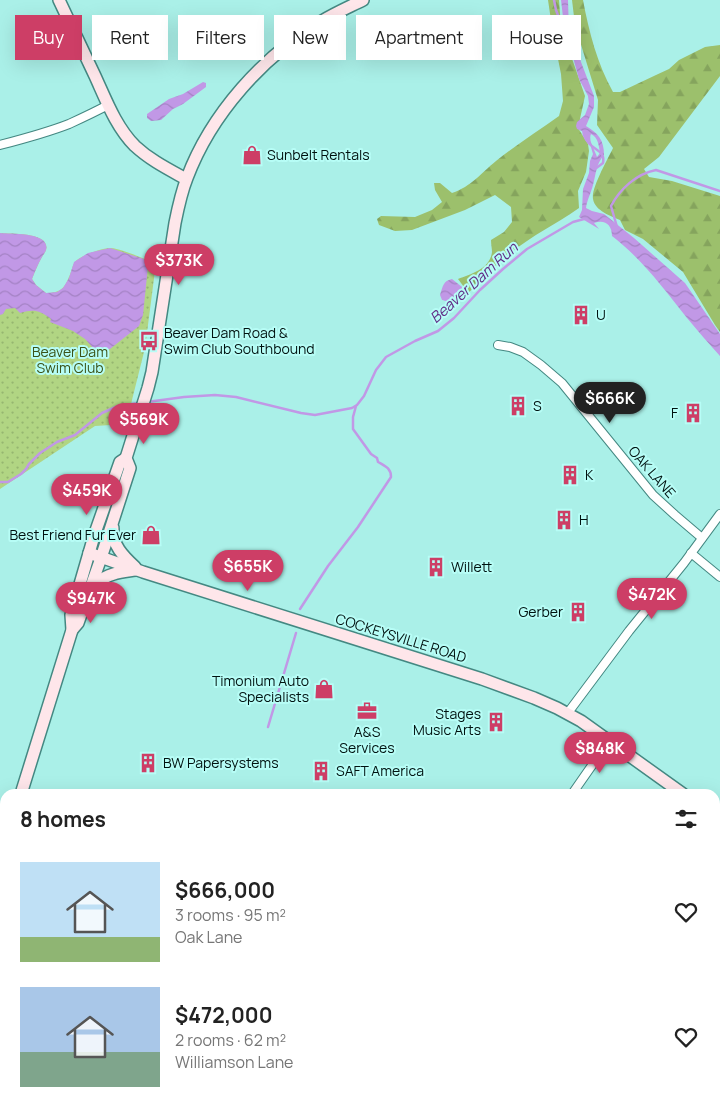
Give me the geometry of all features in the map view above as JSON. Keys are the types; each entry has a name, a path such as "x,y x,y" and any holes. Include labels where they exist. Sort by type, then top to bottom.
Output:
{"main road":[{"path":"59,0 108,105 120,126 135,146 153,160 186,179"},
{"path":"23,789 72,630 71,615 89,553 120,462 126,458 148,388 175,223 186,179 214,125 258,71 306,31 362,0"},
{"path":"72,630 78,624 102,558 130,468 126,458"},
{"path":"116,513 112,535 121,554 138,570"},
{"name":"COCKEYSVILLE ROAD","path":"89,553 521,693 581,721 676,789"},
{"path":"85,602 99,582 105,578 114,574 138,570"}],"street":[{"path":"0,145 48,132 86,117 108,105"},
{"name":"OAK LANE","path":"498,345 523,352 541,364 562,383 653,495 674,516 702,538"},
{"path":"567,714 720,514"},
{"path":"691,553 720,577"},
{"path":"575,789 609,741"}],"green space":[{"path":"548,0 559,0 560,15 550,15"},
{"path":"572,0 583,0 594,47 602,70 613,92 620,92 669,69 679,60 705,47 720,45 720,76 659,157 644,169 649,177 672,181 720,196 720,332 683,272 643,239 625,230 620,220 604,213 594,203 593,194 595,188 613,148 597,125 598,100 581,45 581,15 574,15"},
{"path":"558,60 572,60 585,96 578,128 588,144 589,151 586,172 578,191 579,208 519,247 499,263 466,295 464,287 458,279 479,270 488,263 492,252 491,240 504,232 512,222 511,207 495,195 465,210 412,230 395,231 379,225 377,219 381,216 415,217 432,210 442,202 435,190 434,183 440,183 452,193 459,190 511,149 559,116 563,101"},
{"name":"Beaver Dam Swim Club","path":"0,233 29,235 37,237 46,244 46,251 32,279 46,293 61,290 68,280 74,263 86,255 103,249 116,249 156,263 145,348 126,424 95,426 0,489"}],"water":[{"path":"561,0 568,0 568,15 563,15"},
{"path":"574,60 580,60 594,96 594,107 586,126 594,131 604,150 586,208 604,214 685,283 720,334 720,356 643,264 612,236 611,229 605,222 594,223 599,229 579,217 582,210 583,189 593,154 590,144 583,136 582,131 577,129 576,126 577,122 585,115 589,104 588,96 579,79","holes":["591,134 597,139 600,153 597,157 590,140"]},
{"path":"203,82 206,83 206,87 173,109 161,120 151,121 147,118 147,114 169,99 183,94"},
{"path":"0,233 29,235 37,237 46,244 46,251 32,279 46,293 57,292 63,288 69,278 74,262 88,253 110,248 144,259 148,266 143,315 139,326 110,349 103,351 95,350 85,339 73,331 50,322 51,319 40,312 29,311 20,313 15,308 6,309 0,315"},
{"path":"452,279 462,287 460,295 457,299 450,302 442,300 440,295 444,284"}],"waterway":[{"path":"554,0 558,15"},
{"path":"584,135 586,140 600,152 603,158 603,163 595,169"},
{"path":"617,227 611,206 629,183 649,172 656,170 720,191"},
{"name":"Beaver Dam Run","path":"147,402 215,395 236,397 315,415 352,408 364,396 376,370 386,357 438,331 454,318 480,290 527,249 573,222 584,219"},
{"name":"Beaver Dam Run","path":"0,482 8,482 21,474 40,453 57,442 75,435 102,413 118,406 139,403"},
{"path":"300,609 391,477 389,469 378,462 377,458 371,454 353,429 353,417 356,406"},
{"path":"268,727 296,633"}],"place":[{"name":"Sunbelt Rentals","path":"252,155"},
{"name":"U","path":"581,315"},
{"name":"Beaver Dam Road & Swim Club Southbound","path":"149,341"},
{"name":"S","path":"518,406"},
{"name":"F","path":"693,413"},
{"name":"K","path":"570,475"},
{"name":"H","path":"564,520"},
{"name":"Best Friend Fur Ever","path":"151,535"},
{"name":"Willett","path":"436,567"},
{"name":"Gerber","path":"578,612"},
{"name":"Timonium Auto Specialists","path":"324,689"},
{"name":"A&S Services","path":"367,711"},
{"name":"Stages Music Arts","path":"496,722"},
{"name":"BW Papersystems","path":"148,763"},
{"name":"SAFT America","path":"321,771"}]}
